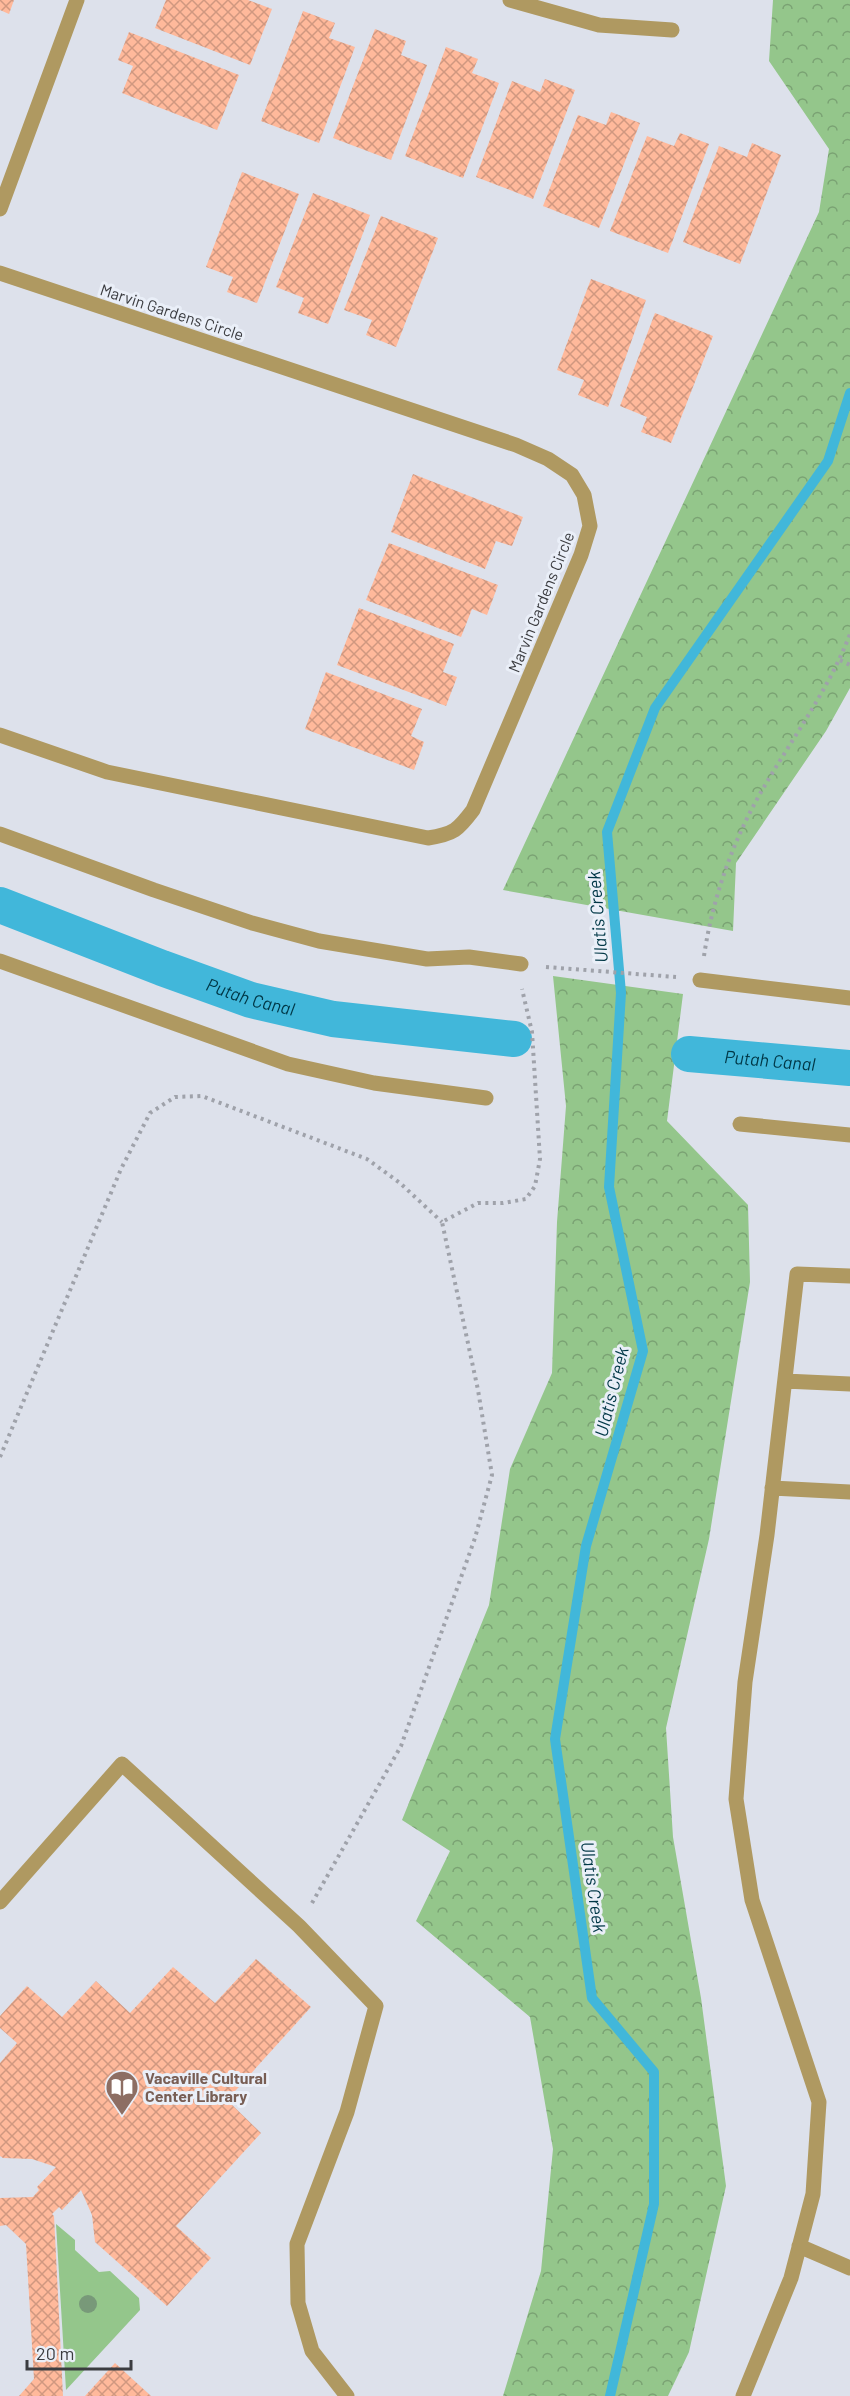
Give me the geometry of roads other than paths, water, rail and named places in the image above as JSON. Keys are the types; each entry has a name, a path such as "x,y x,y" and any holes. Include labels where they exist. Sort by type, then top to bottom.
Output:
{"street":[{"path":"0,209 77,0"},
{"path":"510,0 599,25 672,30"},
{"name":"Marvin Gardens Circle","path":"0,273 516,445 549,459 572,475 584,495 590,526 581,555 473,810 462,825 448,835 419,837 107,772 0,735"},
{"path":"0,834 252,923 319,941 427,959 469,957 521,964"},
{"path":"0,961 288,1064 374,1083 486,1098"},
{"path":"700,980 850,998"},
{"path":"740,1124 850,1135"},
{"path":"743,2396 791,2278 813,2194 819,2102 752,1900 736,1799 745,1682 772,1488 797,1274 850,1276"},
{"path":"785,1382 850,1384"},
{"path":"772,1488 850,1492"},
{"path":"0,1902 123,1764 299,1926 376,2006 347,2112 297,2244 298,2302 312,2350 347,2396"},
{"path":"799,2246 850,2268"}],"waterway":[{"name":"Ulatis Creek","path":"610,2396 654,2204 654,2072 592,1998 555,1739 586,1546 643,1351 609,1187 621,993 607,832 655,708 828,461 850,393"},
{"name":"Putah Canal","path":"0,905 251,1000 333,1019 514,1039"},
{"name":"Putah Canal","path":"689,1054 850,1068"}],"place":[{"name":"Vacaville Cultural Center Library","path":"122,2116"}]}
